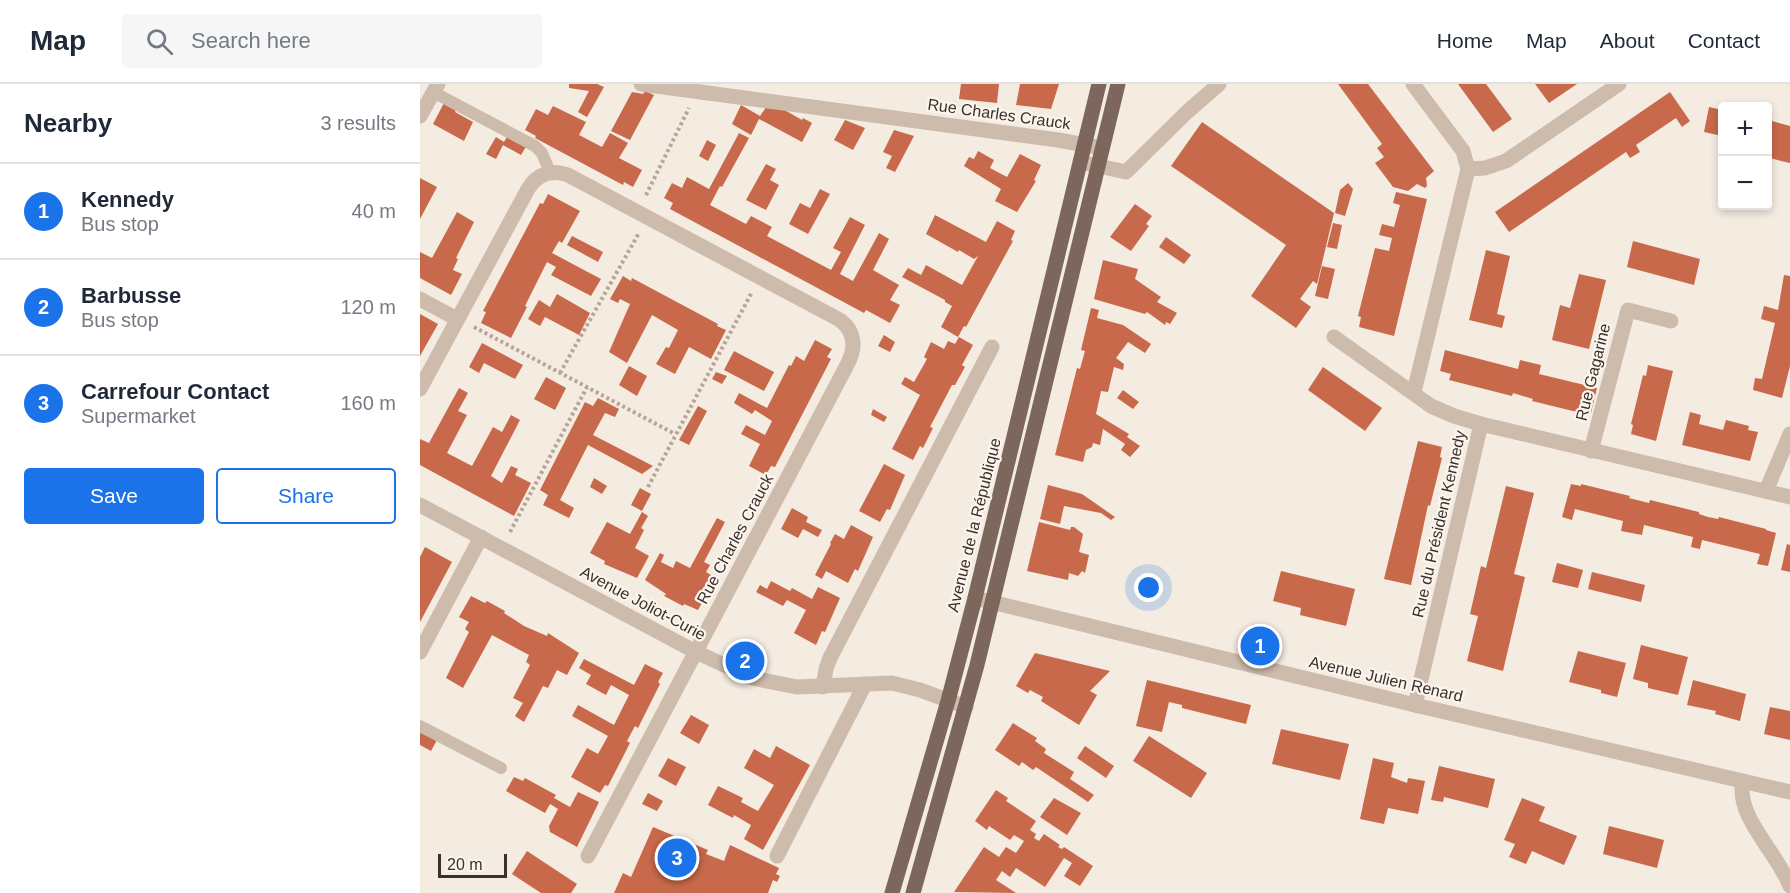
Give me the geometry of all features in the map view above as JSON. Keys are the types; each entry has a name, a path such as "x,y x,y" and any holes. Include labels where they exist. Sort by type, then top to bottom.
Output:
{"main road":[{"name":"Avenue de la République","path":"892,893 948,701 975,598 1099,84"},
{"path":"913,893 966,707 1118,84"}],"street":[{"name":"Rue Charles Crauck","path":"641,84 1102,148"},
{"path":"1080,162 1126,171 1219,84"},
{"path":"1413,84 1463,151 1468,169 1414,392"},
{"path":"1468,169 1495,166 1506,161 1619,84"},
{"path":"420,116 436,88"},
{"name":"Rue Charles Crauck","path":"550,172 568,175 846,324 854,341 852,356 588,856"},
{"path":"420,389 533,181 550,172"},
{"path":"420,298 457,319"},
{"name":"Rue Gagarine","path":"1591,451 1628,310 1671,321"},
{"name":"Rue du Président Kennedy","path":"1334,338 1442,411 1481,424 1415,705"},
{"path":"823,687 830,658 992,347"},
{"path":"1481,424 1790,497"},
{"path":"1766,491 1790,434"},
{"name":"Avenue Joliot-Curie","path":"420,505 696,652 752,678 797,687 899,684 966,707"},
{"path":"420,652 481,537"},
{"name":"Avenue Julien Renard","path":"975,598 1415,705 1790,792"},
{"path":"777,856 865,684"},
{"path":"1743,781 1742,799 1749,819 1781,866 1790,886"}],"lane":[{"path":"436,88 535,146 542,153 550,172"},
{"path":"420,726 501,768"}],"path":[{"path":"560,373 643,215 697,92"},
{"path":"648,487 760,277"},
{"path":"457,319 675,434"},
{"path":"501,548 587,387"}],"building":[{"path":"569,84 597,84 604,87 587,117 578,112 589,91 569,88"},
{"path":"961,84 999,84 997,103 959,99"},
{"path":"1020,84 1059,84 1051,109 1016,105"},
{"path":"1338,84 1368,84 1434,171 1426,178 1425,188 1417,184 1408,191 1393,187 1375,163 1384,157 1377,148 1382,144"},
{"path":"1458,84 1486,84 1512,119 1493,132"},
{"path":"1535,84 1577,84 1549,103"},
{"path":"645,91 654,95 630,140 611,131 632,92 643,94"},
{"path":"1670,92 1690,121 1682,127 1676,118 1636,145 1640,152 1630,158 1626,152 1509,232 1495,212"},
{"path":"445,101 457,107 455,112 473,122 464,141 433,124"},
{"path":"741,105 760,116 767,106 781,108 812,123 802,142 759,119 751,135 732,124"},
{"path":"553,106 586,122 579,135 602,147 610,133 628,143 619,158 642,170 633,187 624,182 623,185 535,138 536,136 525,130 536,109 548,115"},
{"path":"1709,107 1718,109 1718,135 1704,132"},
{"path":"845,120 865,128 853,150 834,140"},
{"path":"1772,121 1790,126 1790,163 1772,159"},
{"path":"1202,122 1334,213 1317,284 1313,281 1300,299 1311,307 1296,328 1251,296 1286,245 1171,166"},
{"path":"894,130 914,136 895,172 886,168 892,156 883,152"},
{"path":"739,133 749,138 710,205 746,224 751,216 772,227 767,236 831,270 841,252 833,248 850,217 865,225 840,274 853,281 879,233 889,239 873,270 899,285 890,300 900,305 890,323 866,310 864,313 670,209 673,203 664,198 672,183 682,188 687,177 709,189"},
{"path":"508,135 527,145 521,155 503,145 496,159 486,154 496,137 504,142"},
{"path":"707,140 716,145 708,161 699,156"},
{"path":"978,151 994,160 990,168 1007,177 1020,154 1041,165 1034,180 1036,181 1017,212 995,201 1001,189 964,166 969,157 974,159"},
{"path":"766,164 776,169 770,180 779,185 766,210 746,200"},
{"path":"420,178 437,187 420,219"},
{"path":"1348,183 1353,189 1345,216 1335,213 1340,190"},
{"path":"820,189 830,194 808,234 789,224 800,203 810,208"},
{"path":"1396,192 1427,199 1394,336 1359,327 1361,317 1358,316 1375,248 1389,251 1392,238 1379,235 1382,224 1394,227 1400,205 1393,203"},
{"path":"548,194 580,211 562,243 559,241 552,253 601,279 591,296 551,275 556,267 547,262 511,338 481,323 486,312 483,311 540,203 543,204"},
{"path":"1135,204 1152,216 1146,224 1149,226 1131,251 1110,237"},
{"path":"457,212 474,222 456,258 458,259 453,270 462,274 451,295 420,278 420,252 432,258"},
{"path":"935,215 986,242 997,221 1015,231 1011,240 1013,241 966,327 964,326 958,337 941,327 952,306 902,277 908,268 921,275 926,265 962,285 978,256 974,259 926,234"},
{"path":"1333,223 1342,225 1337,249 1327,247"},
{"path":"572,236 603,252 598,262 567,245"},
{"path":"1166,237 1191,255 1184,264 1159,247"},
{"path":"1633,241 1700,259 1694,285 1627,267"},
{"path":"1486,250 1510,256 1497,314 1505,316 1502,328 1469,320"},
{"path":"1103,260 1138,269 1135,279 1161,297 1157,302 1177,313 1170,324 1166,322 1165,325 1147,312 1145,314 1094,299"},
{"path":"1322,266 1335,269 1328,299 1315,296"},
{"path":"1579,274 1606,280 1589,349 1552,340 1560,305 1570,308"},
{"path":"1784,275 1790,276 1790,366 1782,398 1753,390 1755,378 1762,379 1775,323 1761,319 1764,306 1778,310"},
{"path":"623,276 631,281 632,278 726,330 711,359 689,347 675,374 656,364 666,347 669,348 678,330 652,315 627,363 609,352 630,304 620,299 618,303 610,299"},
{"path":"557,294 590,313 579,335 545,317 540,326 528,319 539,300 550,307"},
{"path":"1091,308 1099,310 1097,318 1123,325 1151,344 1145,353 1128,342 1116,358 1124,364 1123,370 1114,367 1108,392 1101,391 1096,414 1129,434 1127,437 1140,446 1130,457 1121,450 1125,444 1103,429 1100,445 1093,443 1092,447 1086,450 1083,462 1055,455 1077,368 1080,369 1085,351 1081,350"},
{"path":"420,314 438,324 420,356"},
{"path":"884,335 895,342 890,352 878,346"},
{"path":"959,337 973,345 962,365 965,367 955,385 952,385 930,427 933,428 923,448 920,446 913,460 892,449 920,395 901,384 905,377 914,382 927,359 924,357 931,342 944,349 948,341 955,344"},
{"path":"815,340 832,349 827,357 831,359 775,467 771,466 766,475 749,466 760,444 741,434 746,425 765,435 772,421 755,410 752,414 734,403 739,393 767,408 789,365 791,366 796,356 804,361"},
{"path":"482,343 523,365 515,379 484,363 479,373 469,367"},
{"path":"1445,350 1518,369 1520,360 1541,365 1539,374 1597,388 1591,413 1581,411 1581,413 1532,401 1533,399 1513,393 1512,396 1449,380 1451,374 1440,371"},
{"path":"734,351 774,372 764,391 724,370"},
{"path":"1648,365 1673,371 1656,441 1631,434 1633,425 1631,424 1643,375 1646,376"},
{"path":"629,366 647,376 637,396 619,385"},
{"path":"1323,367 1382,408 1365,431 1308,390"},
{"path":"716,372 727,376 722,384 712,379"},
{"path":"546,377 566,388 555,410 534,399"},
{"path":"459,388 468,393 458,411 467,415 447,453 472,466 493,427 502,432 511,415 520,420 491,476 502,483 511,466 518,469 515,475 531,483 514,516 420,465 420,439 429,443"},
{"path":"1123,390 1139,402 1133,409 1117,398"},
{"path":"598,398 619,409 615,417 605,413 593,435 653,466 642,474 588,445 560,500 574,508 569,518 543,505 548,495 540,490 585,402 593,406"},
{"path":"698,406 707,411 689,445 679,440"},
{"path":"873,409 887,417 884,422 871,415"},
{"path":"1690,412 1701,415 1699,424 1723,430 1726,420 1749,426 1748,430 1758,432 1750,461 1682,445"},
{"path":"1418,441 1442,447 1440,457 1442,458 1430,506 1428,505 1411,585 1384,579"},
{"path":"884,464 905,475 890,510 887,509 880,522 859,511"},
{"path":"594,478 607,486 602,494 590,487"},
{"path":"1571,484 1581,486 1581,484 1649,503 1650,500 1776,533 1768,566 1757,564 1760,554 1702,540 1700,549 1691,547 1693,537 1644,525 1642,535 1621,531 1623,521 1575,509 1572,520 1562,517"},
{"path":"1048,485 1082,494 1115,517 1111,520 1101,513 1064,506 1060,524 1040,519"},
{"path":"1506,486 1534,493 1514,574 1525,577 1503,671 1467,661 1478,616 1470,614 1481,566 1486,568"},
{"path":"640,488 651,494 642,511 631,505"},
{"path":"792,508 808,517 806,522 822,530 818,537 803,529 798,538 781,529"},
{"path":"642,512 648,516 641,528 644,530 635,548 649,556 637,578 604,564 605,561 590,553 607,522 630,534"},
{"path":"717,518 725,522 704,562 710,565 706,572 716,578 698,610 684,604 683,606 664,596 666,594 645,580 660,553 664,555 661,562 673,568 676,561 690,568"},
{"path":"1039,522 1070,530 1074,527 1083,534 1079,552 1089,555 1085,573 1082,571 1078,576 1069,573 1068,580 1027,571"},
{"path":"851,525 873,537 858,571 855,569 848,583 826,571 822,579 815,575 835,534 844,539"},
{"path":"1787,544 1790,545 1790,572 1781,570"},
{"path":"425,547 452,562 420,622 420,557"},
{"path":"1557,563 1583,570 1578,588 1552,582"},
{"path":"1281,571 1355,589 1346,626 1300,615 1301,608 1273,601"},
{"path":"1592,572 1645,585 1641,602 1588,589"},
{"path":"771,581 790,591 792,588 812,599 818,587 840,598 825,632 822,631 816,645 794,633 806,610 787,600 783,606 756,592 760,585 767,589"},
{"path":"471,596 485,603 487,601 505,611 504,613 524,626 547,636 548,633 579,653 567,675 557,670 548,688 543,686 524,722 515,716 523,703 513,698 530,665 526,662 529,655 492,635 463,688 446,678 469,632 465,629 469,622 459,617"},
{"path":"1641,645 1688,657 1678,695 1648,688 1648,683 1633,679"},
{"path":"1578,651 1626,663 1617,697 1601,693 1601,690 1569,682"},
{"path":"1035,653 1110,671 1090,691 1097,695 1079,725 1041,701 1043,697 1030,690 1028,693 1016,686"},
{"path":"584,659 634,685 645,664 663,673 658,682 660,684 638,728 635,726 627,741 630,743 608,786 605,785 600,793 571,777 587,748 598,754 608,736 572,716 578,705 614,725 629,695 611,685 606,695 586,684 591,675 579,668"},
{"path":"1147,680 1251,705 1246,724 1182,708 1182,705 1169,702 1162,732 1136,726"},
{"path":"1693,680 1746,694 1740,721 1715,714 1716,711 1687,705"},
{"path":"1770,707 1790,711 1790,740 1764,734"},
{"path":"691,715 709,725 699,744 680,733"},
{"path":"1013,723 1037,738 1035,741 1046,749 1044,753 1074,772 1070,779 1094,795 1088,802 1036,767 1033,770 1022,762 1019,766 995,750"},
{"path":"1281,729 1349,744 1340,780 1272,764"},
{"path":"420,731 437,740 431,751 420,745"},
{"path":"1149,736 1207,773 1191,798 1133,761"},
{"path":"776,746 810,765 763,850 744,839 751,825 734,815 733,818 708,805 718,786 743,798 741,802 758,811 774,785 744,768 754,749 770,758"},
{"path":"1085,746 1114,766 1106,778 1077,758"},
{"path":"668,758 686,767 676,786 658,776"},
{"path":"1373,758 1394,763 1391,777 1407,783 1408,778 1425,781 1418,814 1388,808 1384,824 1360,819"},
{"path":"1439,766 1495,779 1488,808 1444,797 1443,802 1431,800"},
{"path":"514,777 523,781 525,778 556,795 554,798 570,807 578,792 599,802 577,847 550,832 549,826 558,809 550,804 545,813 506,791"},
{"path":"996,790 1008,798 1006,801 1036,821 1030,830 1036,834 1034,838 1039,841 1044,834 1060,845 1058,847 1062,849 1064,847 1093,866 1080,886 1064,876 1072,863 1064,858 1045,887 1016,868 1010,877 1002,871 996,880 1016,893 954,892 984,847 999,857 1006,847 1016,853 1024,841 1014,835 1010,840 989,826 987,830 975,821"},
{"path":"648,793 663,801 657,811 642,804"},
{"path":"1054,798 1081,813 1067,835 1040,817"},
{"path":"1522,798 1545,807 1539,821 1577,836 1564,865 1532,851 1526,864 1509,857 1515,844 1504,840"},
{"path":"1609,826 1664,840 1657,868 1603,854"},
{"path":"653,827 708,850 706,854 724,861 730,845 779,868 776,874 780,876 777,882 773,880 768,893 614,893 623,873 631,877"},
{"path":"527,851 577,884 571,893 541,893 512,874"}],"place":[{"name":"Kennedy","path":"1260,646"},
{"name":"Barbusse","path":"745,661"},
{"name":"Carrefour Contact","path":"677,858"}]}
